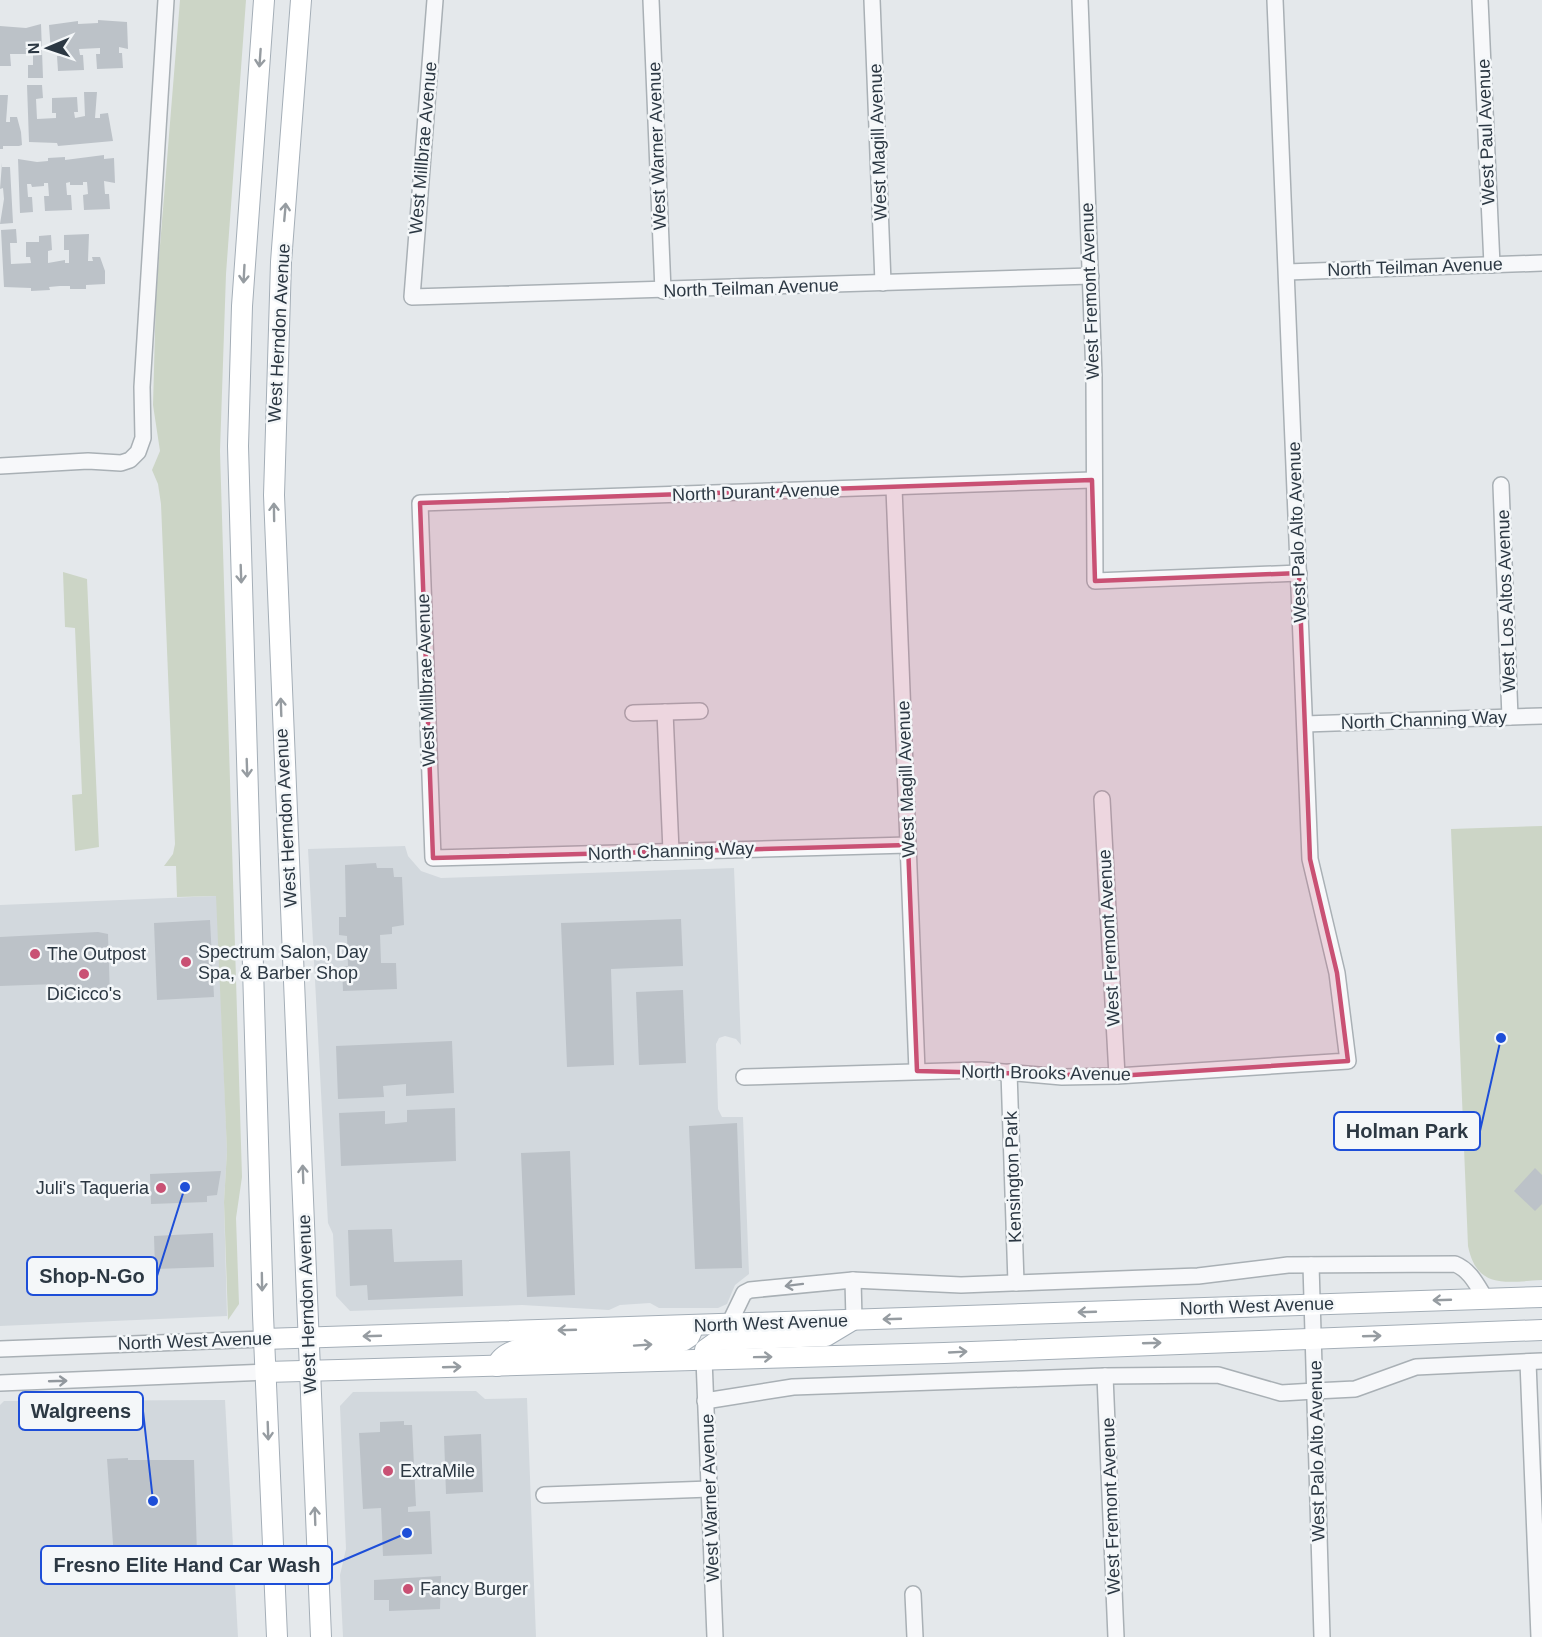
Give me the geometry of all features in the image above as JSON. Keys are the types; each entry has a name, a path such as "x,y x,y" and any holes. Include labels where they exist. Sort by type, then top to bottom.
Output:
{"main road":[{"name":"West Herndon Avenue","path":"264,0 242,306 238,456 264,1339 276,1637"},
{"name":"West Herndon Avenue","path":"301,0 279,294 274,495 287,867 300,1088 309,1372 321,1637"},
{"name":"North West Avenue","path":"264,1339 1542,1297"},
{"path":"704,1359 705,1350 719,1340 826,1336 854,1320"},
{"path":"588,1363 631,1346 683,1341 689,1337 694,1326"},
{"path":"497,1366 501,1357 512,1352 541,1346 598,1343 630,1328"},
{"name":"North West Avenue","path":"266,1372 944,1353 1542,1330"}],"street":[{"path":"0,466 88,461 121,463 130,460 138,452 143,438 142,387 166,0"},
{"name":"West Millbrae Avenue","path":"412,297 435,0"},
{"name":"West Warner Avenue","path":"651,0 663,291"},
{"name":"West Magill Avenue","path":"872,0 883,284"},
{"name":"West Fremont Avenue","path":"1080,0 1090,276 1095,581 1299,573"},
{"name":"West Palo Alto Avenue","path":"1275,0 1310,859 1337,973 1348,1061"},
{"name":"West Paul Avenue","path":"1480,0 1492,264"},
{"name":"North Teilman Avenue","path":"1287,272 1542,263"},
{"name":"North Teilman Avenue","path":"412,297 1090,276"},
{"name":"North Durant Avenue","path":"420,503 1092,480"},
{"name":"West Los Altos Avenue","path":"1501,485 1510,717"},
{"name":"West Magill Avenue","path":"894,488 917,1071"},
{"name":"West Millbrae Avenue","path":"420,503 433,858"},
{"path":"633,713 699,711"},
{"path":"665,712 671,851"},
{"name":"North Channing Way","path":"1305,724 1542,716"},
{"name":"West Fremont Avenue","path":"1102,800 1117,1076"},
{"name":"North Channing Way","path":"433,858 908,845"},
{"name":"North Brooks Avenue","path":"744,1077 981,1070 1062,1077 1117,1076 1348,1061"},
{"name":"Kensington Park","path":"1009,1072 1016,1282"},
{"path":"730,1322 744,1293 750,1290 853,1280 961,1285 1198,1276 1311,1265 1405,1267 1455,1264 1462,1267 1476,1282 1485,1298"},
{"name":"West Palo Alto Avenue","path":"1311,1265 1322,1637"},
{"path":"853,1280 854,1320"},
{"name":"North West Avenue","path":"0,1348 264,1339"},
{"name":"West Warner Avenue","path":"704,1359 715,1637"},
{"path":"705,1401 793,1387 1106,1376 1218,1375 1281,1393 1355,1389 1416,1367 1535,1361 1539,1637"},
{"name":"North West Avenue","path":"0,1383 266,1372"},
{"name":"West Fremont Avenue","path":"1106,1376 1116,1637"},
{"path":"544,1495 710,1489"},
{"path":"914,1593 915,1637"}],"highlighted area":[{"path":"1092,480 1095,581 1299,573 1310,859 1337,973 1348,1061 1117,1076 917,1071 908,845 433,858 420,503"}],"shaded area":[{"path":"405,846 408,856 421,871 441,878 734,868 741,1045 736,1039 725,1036 719,1038 716,1044 718,1109 722,1117 743,1117 749,1274 735,1285 727,1304 718,1308 659,1308 650,1303 620,1305 609,1310 522,1305 350,1311 336,1296 333,1234 328,1223 308,849"},
{"path":"217,896 227,1151 224,1202 227,1316 0,1326 0,905"},
{"path":"476,1391 485,1399 527,1398 536,1637 343,1637 340,1575 346,1549 340,1406 353,1392"},
{"path":"225,1400 238,1637 0,1637 0,1405 4,1401"}],"green space":[{"path":"180,0 246,0 226,274 220,451 242,1177 236,1218 239,1304 228,1320 224,1202 227,1151 216,896 177,897 176,866 164,866 173,854 175,844 161,504 158,484 152,470 160,451 153,405 156,295"},
{"path":"63,572 87,579 99,847 75,851 72,795 82,794 75,628 65,627"},
{"path":"1542,826 1542,1280 1505,1282 1486,1277 1478,1270 1468,1246 1451,829"}],"building":[{"path":"98,20 127,22 128,49 119,47 119,53 122,53 123,68 97,69 96,54 100,54 100,48 79,49 80,55 83,55 84,70 58,71 57,56 61,56 61,50 51,52 49,25 78,21 78,24 98,23"},
{"path":"41,24 43,78 28,78 28,65 33,65 33,54 10,54 11,66 0,66 0,26 26,28"},
{"path":"27,85 42,85 43,98 36,99 37,119 56,118 56,113 52,113 52,98 77,97 78,112 74,112 75,118 85,116 84,92 97,92 95,118 100,118 100,114 108,113 113,141 58,146 57,143 29,142"},
{"path":"0,95 8,95 6,122 10,122 10,117 17,117 22,145 3,146 3,149 0,149"},
{"path":"104,155 104,159 114,158 115,183 104,181 105,194 109,194 110,209 84,210 83,195 88,194 87,182 83,182 83,185 70,185 70,182 66,183 67,195 71,195 72,210 45,211 44,196 49,196 48,183 44,183 44,186 32,187 31,184 27,184 28,197 32,197 33,212 20,213 18,159 37,162 48,161 48,158 65,157 65,160"},
{"path":"2,163 2,167 10,167 13,223 0,224 4,199 3,188 0,189"},
{"path":"16,229 17,243 10,243 11,264 31,263 30,257 26,257 26,242 39,242 39,236 51,235 52,250 48,251 48,263 65,260 65,263 69,263 69,250 64,250 64,235 89,234 88,261 93,261 92,257 100,257 105,271 105,284 86,285 86,289 70,289 70,286 60,286 49,287 50,290 31,291 31,288 4,287 1,230"},
{"path":"376,863 377,868 393,868 394,877 402,877 404,925 392,927 392,934 380,935 381,963 396,963 397,989 343,991 342,967 348,966 347,936 339,935 339,917 346,917 345,865"},
{"path":"681,919 683,966 611,969 614,1065 567,1067 561,923"},
{"path":"210,920 214,997 157,1000 154,923"},
{"path":"98,932 108,934 110,997 56,999 56,984 0,986 0,937"},
{"path":"683,990 686,1063 639,1065 636,992"},
{"path":"452,1041 454,1093 406,1096 406,1084 383,1086 384,1097 338,1099 336,1046"},
{"path":"455,1108 456,1161 341,1166 339,1113 385,1111 385,1124 407,1122 407,1110"},
{"path":"737,1123 742,1268 695,1269 689,1126"},
{"path":"570,1151 575,1295 527,1297 521,1153"},
{"path":"1535,1168 1542,1175 1542,1204 1535,1211 1514,1191"},
{"path":"221,1171 217,1195 207,1196 207,1202 151,1204 150,1174"},
{"path":"392,1229 394,1262 462,1260 463,1296 368,1300 367,1285 350,1286 348,1230"},
{"path":"213,1233 214,1267 155,1269 154,1236"},
{"name":"ExtraMile","path":"404,1421 404,1425 412,1425 416,1506 408,1507 408,1512 430,1511 432,1554 383,1556 381,1508 363,1509 359,1433 380,1432 380,1422"},
{"path":"481,1434 483,1492 446,1494 444,1436"},
{"path":"128,1458 128,1460 194,1460 197,1554 191,1555 191,1568 166,1569 165,1556 114,1558 107,1459"},
{"name":"Fancy Burger","path":"441,1576 440,1609 389,1611 389,1600 374,1600 374,1580"}],"place":[{"name":"The Outpost","path":"35,954"},
{"name":"Spectrum Salon, Day Spa, & Barber Shop","path":"186,962"},
{"name":"DiCicco's","path":"84,974"},
{"name":"Holman Park","path":"1501,1038"},
{"name":"Shop-N-Go","path":"185,1187"},
{"name":"Juli's Taqueria","path":"161,1188"},
{"name":"ExtraMile","path":"388,1471"},
{"name":"Walgreens","path":"153,1501"},
{"name":"Fresno Elite Hand Car Wash","path":"407,1533"},
{"name":"Fancy Burger","path":"408,1589"}]}
